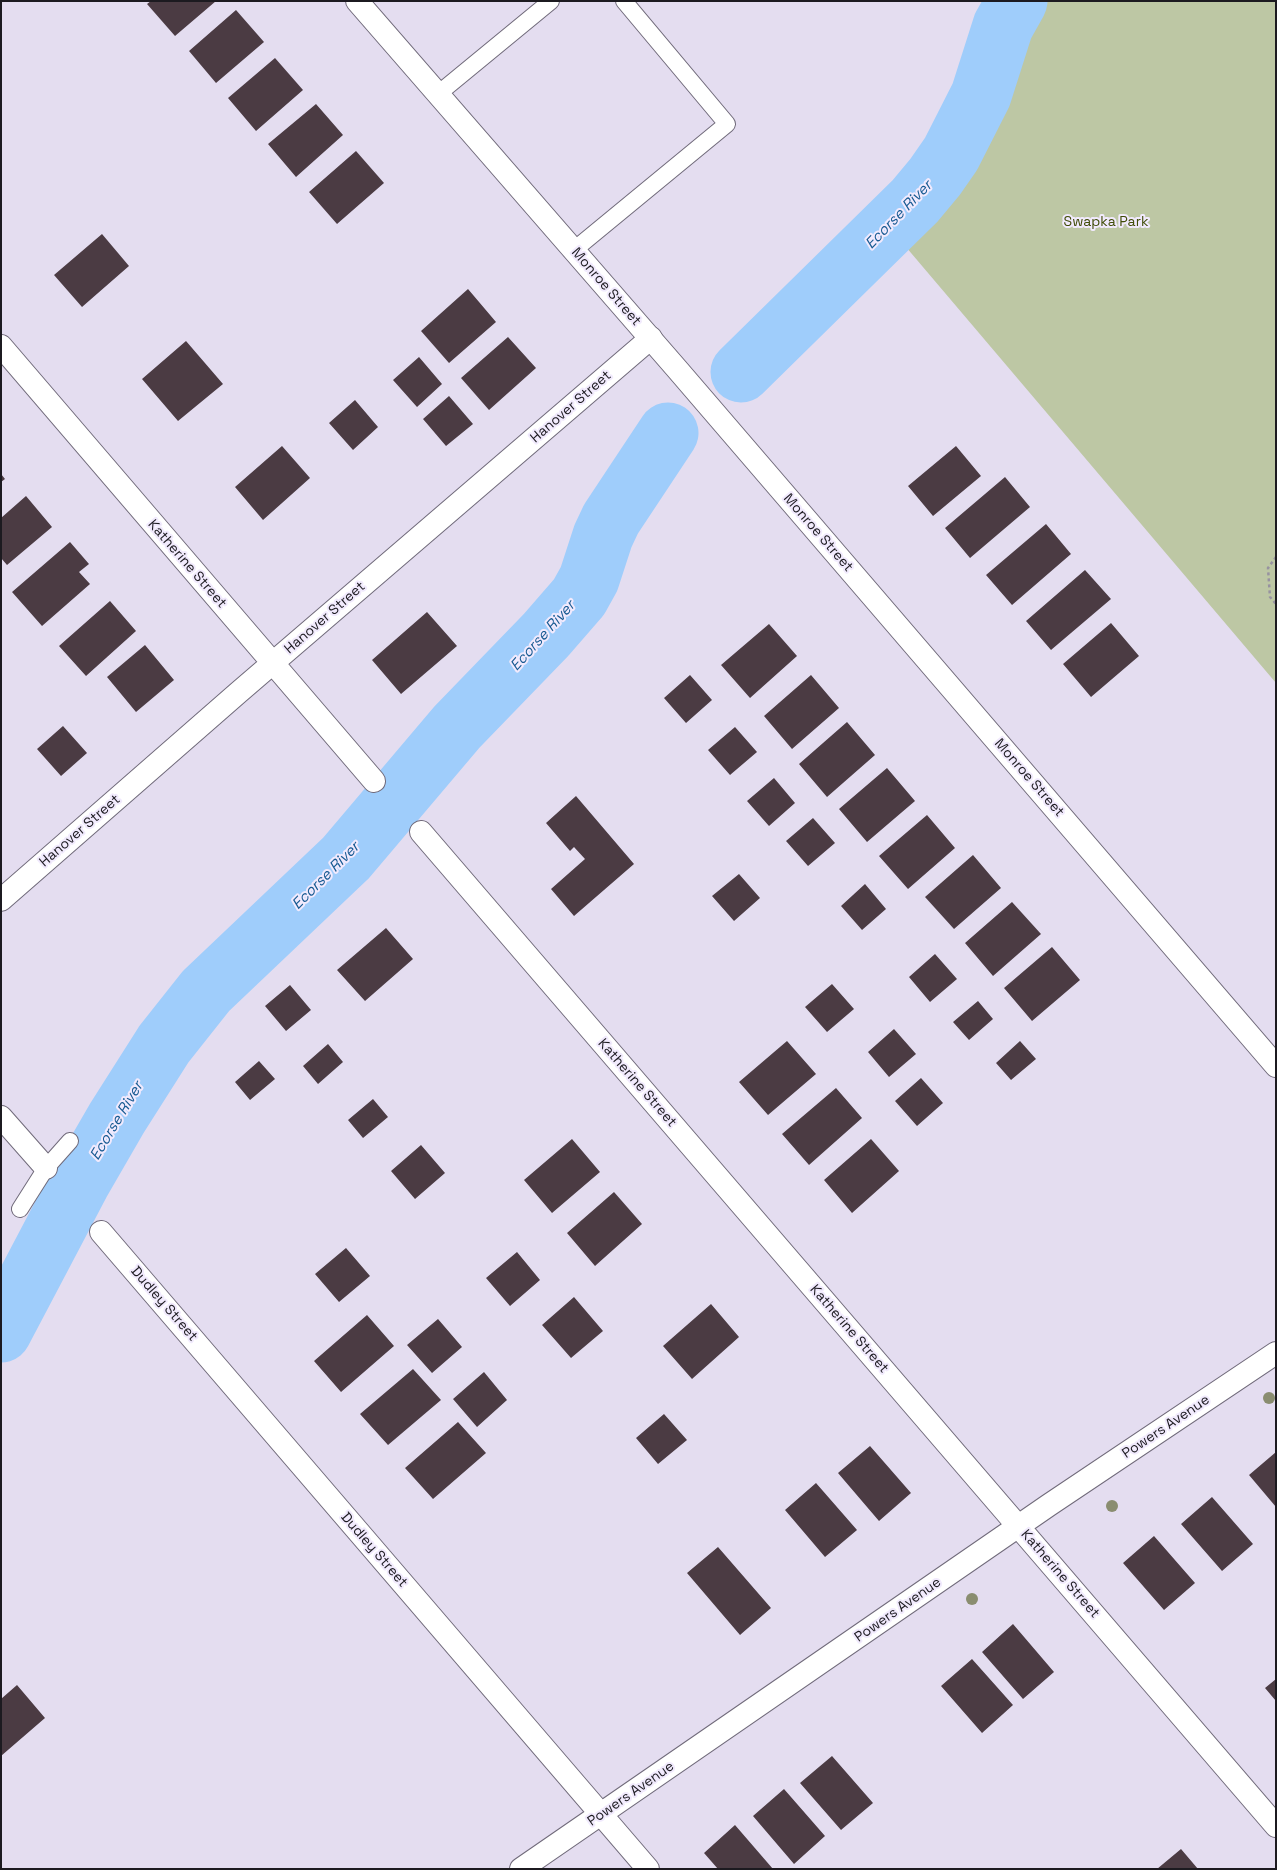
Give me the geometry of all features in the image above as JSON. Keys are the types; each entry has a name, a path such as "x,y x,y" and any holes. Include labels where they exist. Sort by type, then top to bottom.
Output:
{"street":[{"name":"Monroe Street","path":"357,1 651,338 1276,1066"},
{"name":"Hanover Street","path":"1,900 273,663 651,338"},
{"name":"Katherine Street","path":"1,346 374,781"},
{"name":"Katherine Street","path":"421,832 1276,1826"},
{"path":"1,1117 46,1168"},
{"name":"Dudley Street","path":"101,1232 648,1869"},
{"name":"Powers Avenue","path":"521,1869 1019,1527 1276,1353"}],"lane":[{"path":"438,94 551,1"},
{"path":"574,250 727,124 624,1"},
{"path":"20,1209 46,1168 70,1141"}],"path":[{"path":"1276,557 1268,568 1270,597 1276,604"}],"green space":[{"name":"Swapka Park","path":"1017,1 1276,1 1276,683 889,227 915,201 951,154 981,95 1003,26"}],"building":[{"path":"151,1 216,1 175,36 147,4"},
{"path":"236,10 264,42 216,83 189,51"},
{"path":"275,58 303,90 256,131 228,98"},
{"path":"316,104 343,135 296,177 268,144"},
{"path":"356,151 384,183 337,224 309,192"},
{"path":"102,234 129,266 82,307 54,275"},
{"path":"468,289 496,322 449,363 421,331"},
{"path":"508,337 536,368 489,410 461,378"},
{"path":"186,341 223,384 178,421 142,379"},
{"path":"419,357 442,384 417,407 393,380"},
{"path":"449,396 473,424 446,446 423,419"},
{"path":"355,400 378,427 353,450 329,423"},
{"path":"282,446 310,478 263,520 235,487"},
{"path":"956,446 981,476 933,516 908,486"},
{"path":"1,474 5,479 1,482"},
{"path":"1005,477 1030,507 970,558 945,528"},
{"path":"26,496 52,527 7,565 1,558 1,518"},
{"path":"1046,524 1071,554 1012,605 986,575"},
{"path":"70,542 89,564 79,572 90,584 42,626 12,592"},
{"path":"1085,570 1111,599 1051,650 1026,621"},
{"path":"110,601 136,631 86,676 59,646"},
{"path":"427,612 457,646 401,694 372,660"},
{"path":"1111,623 1139,656 1091,697 1063,664"},
{"path":"769,624 797,656 750,698 721,665"},
{"path":"145,645 174,680 136,712 107,677"},
{"path":"690,675 712,700 686,723 664,698"},
{"path":"811,675 839,708 792,749 764,716"},
{"path":"847,722 875,755 827,797 799,764"},
{"path":"63,726 87,753 61,776 37,749"},
{"path":"735,727 757,752 730,775 708,750"},
{"path":"887,768 915,801 867,842 839,809"},
{"path":"774,778 795,803 769,826 747,801"},
{"path":"576,796 634,864 574,916 551,889 585,859 574,847 570,851 546,823"},
{"path":"927,815 955,848 908,889 879,856"},
{"path":"813,818 835,843 808,866 786,841"},
{"path":"973,855 1001,888 954,929 925,897"},
{"path":"739,874 760,898 734,921 712,896"},
{"path":"865,884 886,909 862,930 841,906"},
{"path":"1012,902 1041,934 993,976 965,943"},
{"path":"386,928 413,959 365,1001 337,970"},
{"path":"1052,947 1080,980 1032,1021 1004,988"},
{"path":"935,954 957,979 930,1002 909,977"},
{"path":"832,984 854,1009 827,1032 805,1007"},
{"path":"290,985 311,1010 286,1031 265,1006"},
{"path":"978,1001 993,1019 969,1040 953,1022"},
{"path":"894,1029 916,1054 889,1077 868,1052"},
{"path":"787,1041 816,1074 768,1115 739,1082"},
{"path":"1020,1041 1036,1059 1011,1080 996,1063"},
{"path":"328,1044 343,1062 318,1084 303,1066"},
{"path":"259,1061 275,1079 250,1100 235,1082"},
{"path":"921,1078 943,1103 917,1126 895,1101"},
{"path":"836,1088 862,1118 809,1165 782,1134"},
{"path":"373,1099 388,1117 363,1138 348,1120"},
{"path":"572,1139 600,1172 552,1213 524,1180"},
{"path":"871,1139 899,1171 852,1213 824,1180"},
{"path":"421,1145 445,1173 415,1199 391,1171"},
{"path":"614,1192 642,1224 595,1266 567,1233"},
{"path":"346,1248 370,1276 339,1302 315,1274"},
{"path":"517,1252 540,1280 510,1306 486,1278"},
{"path":"574,1297 603,1331 571,1358 542,1325"},
{"path":"711,1304 739,1337 692,1379 663,1346"},
{"path":"367,1315 394,1346 341,1392 314,1361"},
{"path":"438,1319 462,1347 432,1373 407,1345"},
{"path":"413,1369 441,1400 388,1445 360,1414"},
{"path":"484,1372 507,1400 477,1427 453,1399"},
{"path":"664,1414 687,1440 658,1464 636,1438"},
{"path":"458,1422 486,1453 433,1499 405,1468"},
{"path":"870,1446 911,1493 879,1521 838,1473"},
{"path":"1276,1452 1276,1507 1249,1475"},
{"path":"816,1483 857,1530 825,1557 785,1510"},
{"path":"1212,1497 1253,1544 1222,1571 1181,1524"},
{"path":"1154,1536 1195,1583 1164,1610 1123,1563"},
{"path":"718,1547 771,1608 740,1635 687,1573"},
{"path":"1013,1624 1054,1672 1023,1699 982,1652"},
{"path":"972,1659 1013,1705 982,1733 941,1686"},
{"path":"1276,1679 1276,1701 1265,1688"},
{"path":"17,1685 45,1718 1,1756 1,1699"},
{"path":"832,1756 873,1803 841,1830 800,1783"},
{"path":"784,1789 825,1836 794,1864 753,1816"},
{"path":"735,1825 773,1869 718,1869 704,1853"},
{"path":"1181,1849 1198,1869 1157,1869"}],"waterway":[{"name":"Ecorse River","path":"741,372 915,201 935,177 951,154 981,95 1003,26 1017,1"},
{"name":"Ecorse River","path":"1,1332 80,1182 117,1118 164,1044 206,991 346,858 457,727 546,635 579,597 589,579 603,536 611,519 668,433"}]}
